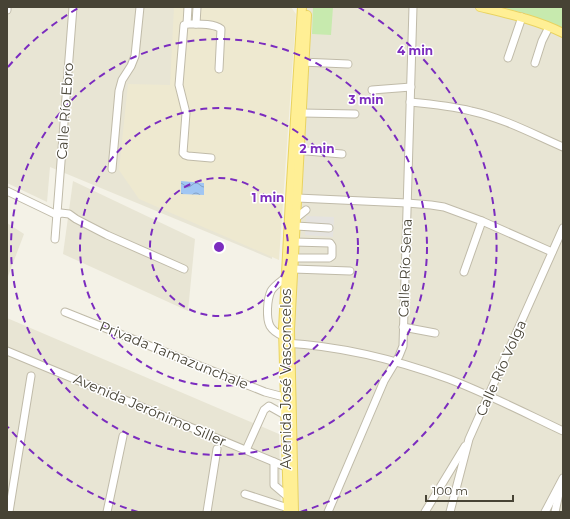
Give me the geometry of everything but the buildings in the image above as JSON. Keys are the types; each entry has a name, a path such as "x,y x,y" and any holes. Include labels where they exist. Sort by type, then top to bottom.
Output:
{"main road":[{"name":"Avenida José Vasconcelos","path":"285,341 294,258 297,198 296,150 302,113 302,7"},
{"name":"Avenida José Vasconcelos","path":"290,511 288,397 285,341 285,278 296,150 301,62 307,7"},
{"path":"480,7 522,17 563,33"},
{"name":"Avenida José Vasconcelos","path":"288,397 285,415 290,469 287,496 290,511"}],"street":[{"name":"Calle Río Ebro","path":"55,239 73,7"},
{"path":"112,170 119,90 122,80 131,66 135,56 140,7"},
{"path":"188,7 187,24 184,25 179,85 186,112 183,153 188,156 211,158"},
{"path":"196,24 197,7"},
{"name":"Calle Río Sena","path":"328,512 384,381 402,349 413,7"},
{"path":"508,58 522,17"},
{"path":"187,24 218,27 221,29 219,69"},
{"path":"535,63 542,41 549,27"},
{"path":"301,62 348,64"},
{"path":"372,90 411,87"},
{"path":"410,102 446,106 483,114 518,127 563,147"},
{"path":"302,113 355,114"},
{"path":"296,150 342,154"},
{"path":"7,191 57,215 61,213 69,214 107,235 184,269"},
{"path":"297,198 407,203 444,207 482,221 552,252"},
{"path":"308,199 307,208 296,222 329,228"},
{"path":"464,272 482,221"},
{"name":"Calle Río Volga","path":"450,512 469,439 563,228"},
{"path":"294,242 330,243 332,246 332,256 329,258 294,258"},
{"path":"293,269 350,271"},
{"path":"285,278 272,290 268,307 270,327 285,341 339,350 394,363 450,380 563,430"},
{"name":"Privada Tamazunchale","path":"65,312 265,392 288,397"},
{"path":"403,327 435,333"},
{"name":"Avenida Jerónimo Siller","path":"7,351 290,469"},
{"path":"9,512 31,376"},
{"path":"246,450 264,410 269,406 285,415"},
{"path":"108,512 123,436"},
{"path":"425,512 469,439"},
{"path":"207,512 217,449"},
{"path":"274,462 274,485 287,496"},
{"path":"545,512 563,479"},
{"path":"555,512 563,479"},
{"path":"245,494 290,511"}],"shaded area":[{"path":"7,7 286,7 272,259 50,167 47,202 7,183"},
{"path":"174,7 291,7 296,14 279,260 139,199 119,170 128,84 170,85"},
{"path":"302,7 563,7 563,512 287,512"},
{"path":"73,181 195,239 188,311 63,254"},
{"path":"306,216 334,217 333,237 305,235"},
{"path":"7,223 24,234 7,279"},
{"path":"7,318 279,434 281,512 7,512"}],"green space":[{"path":"313,7 333,7 331,35 312,34"},
{"path":"501,7 563,7 563,29 527,14"}],"water":[{"path":"181,181 204,183 204,195 181,194"}]}
